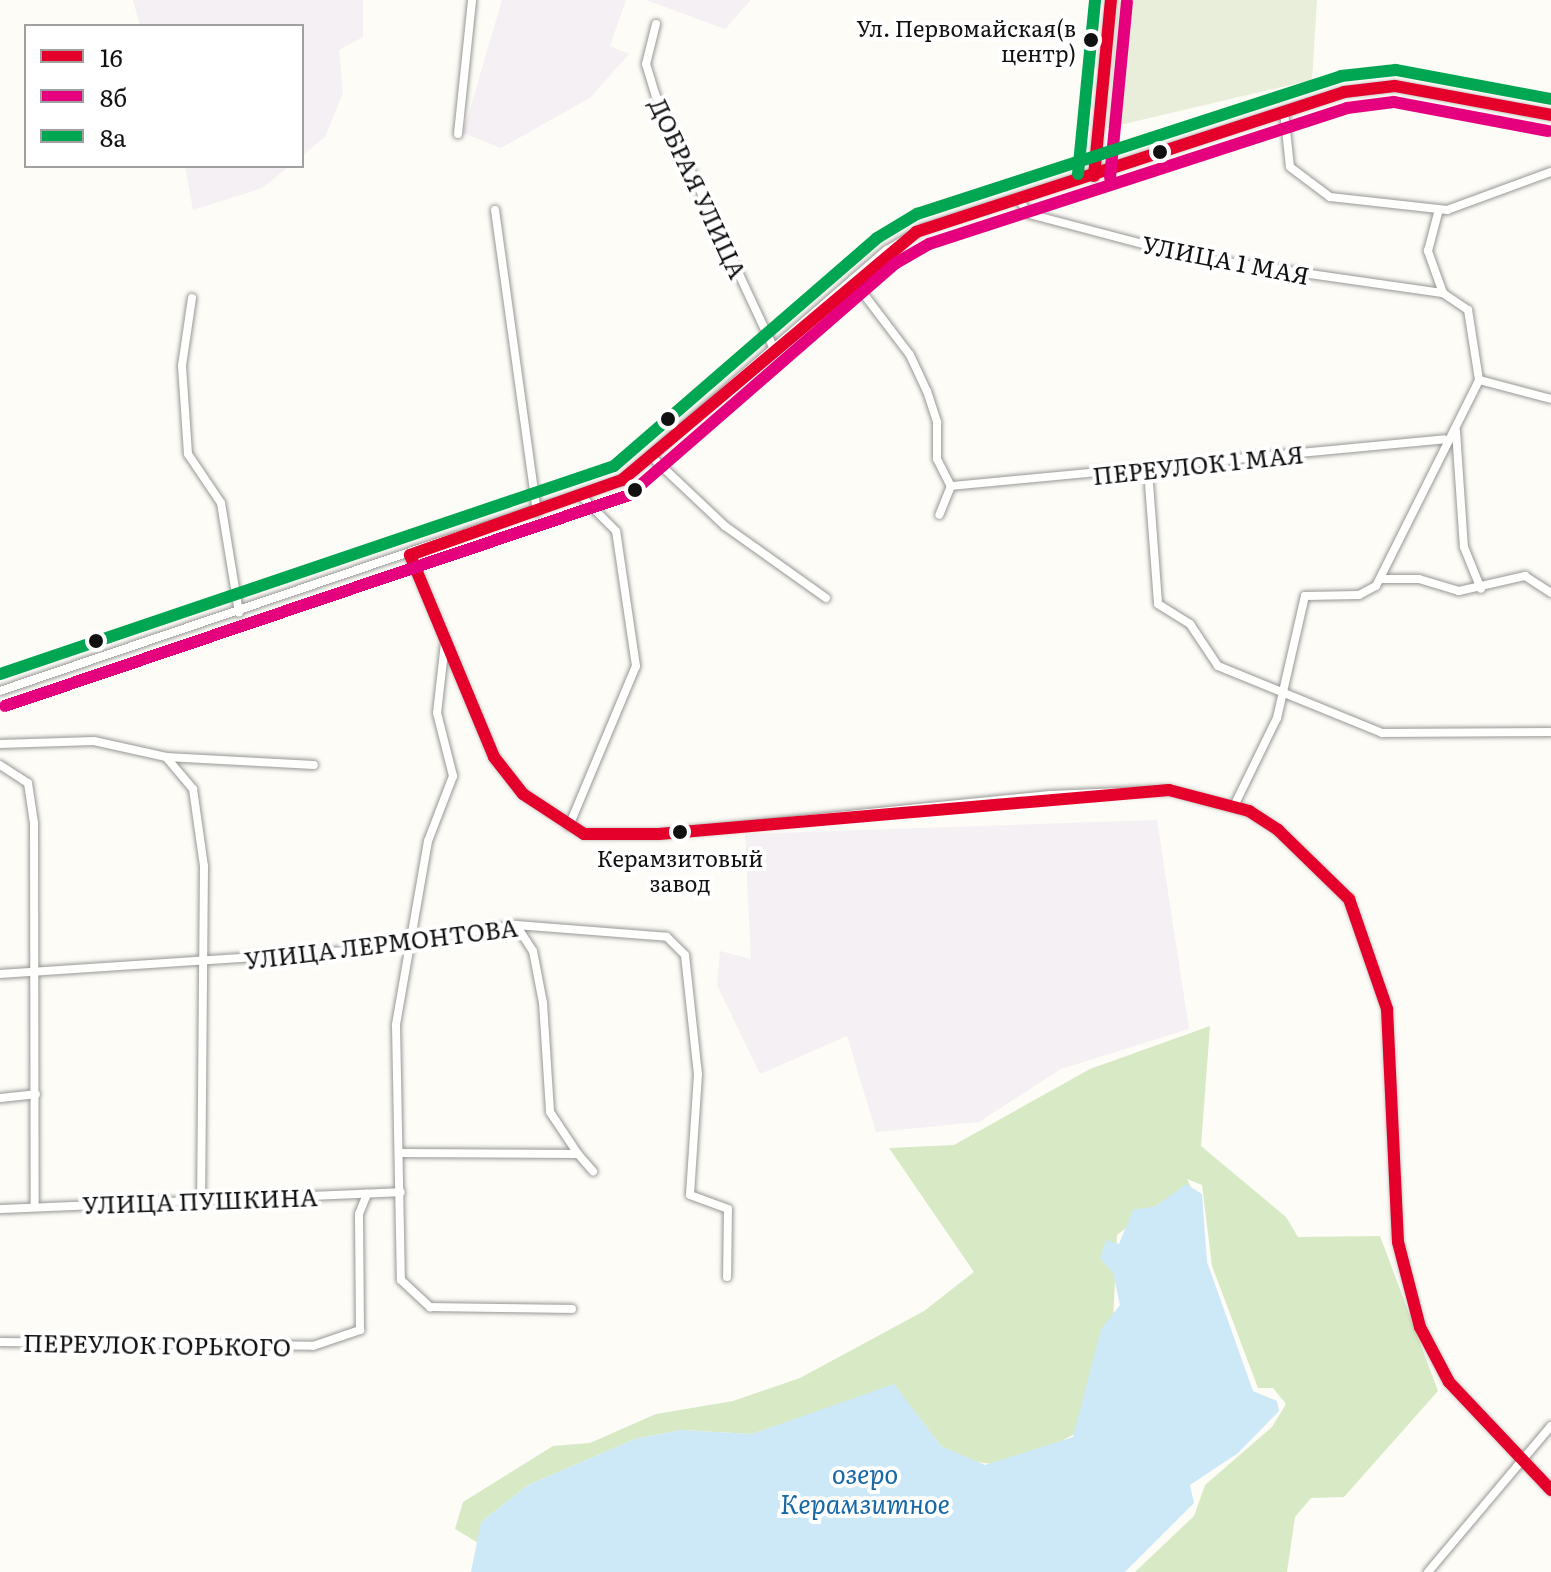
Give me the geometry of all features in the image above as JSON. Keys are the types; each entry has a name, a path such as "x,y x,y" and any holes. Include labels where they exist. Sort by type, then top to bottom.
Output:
{"street":[{"path":"458,134 472,0"},
{"path":"1094,176 1111,0"},
{"name":"ДОБРАЯ УЛИЦА","path":"656,24 646,64 656,96 774,349"},
{"path":"0,691 583,498 653,458 853,280 916,232 1094,176 1284,111 1395,86 1551,115"},
{"path":"1284,111 1290,167 1330,197 1439,209 1465,207 1517,179 1551,172"},
{"name":"УЛИЦА 1 МАЯ","path":"1019,200 1029,214 1192,257 1443,293"},
{"path":"1439,209 1428,251 1443,293 1468,310 1479,380 1456,431 1464,547 1481,589"},
{"path":"495,210 537,512"},
{"path":"853,280 910,355 937,422 937,459 951,486 939,515"},
{"path":"192,298 182,366 188,454 221,503 239,613"},
{"path":"1479,380 1551,399"},
{"path":"1234,806 1284,698 1286,656 1305,596 1370,590 1381,579 1444,439 1456,431"},
{"name":"ПЕРЕУЛОК 1 МАЯ","path":"951,486 1148,470 1444,439"},
{"path":"653,458 725,526 826,598"},
{"path":"1148,470 1158,604 1190,624 1218,666 1284,698 1382,733 1551,732"},
{"path":"569,826 636,666 616,531 583,498"},
{"path":"410,555 494,757 523,794 584,834 659,834 1050,795 1169,790 1234,806 1323,868 1366,936 1387,1009 1398,1242 1420,1327 1449,1382 1551,1490"},
{"path":"1381,579 1481,589 1525,576 1551,593"},
{"path":"445,642 437,713 453,776 428,841 396,1025 401,1153 401,1280 410,1295 430,1307 572,1309"},
{"path":"0,744 94,741 166,757 314,765"},
{"path":"166,757 193,789 204,866 199,964 201,1196"},
{"path":"0,765 28,783 36,1094 35,1207"},
{"path":"516,925 533,951 543,1003 550,1112 593,1171"},
{"name":"УЛИЦА ЛЕРМОНТОВА","path":"0,974 199,964 411,941 516,925 648,930 680,948 698,1074 690,1195 728,1209 727,1277"},
{"path":"0,1098 36,1094"},
{"path":"401,1153 578,1154"},
{"name":"УЛИЦА ПУШКИНА","path":"0,1209 201,1196 401,1192"},
{"name":"ПЕРЕУЛОК ГОРЬКОГО","path":"0,1342 313,1346 360,1330 359,1214 367,1194"},
{"path":"1428,1572 1520,1458 1551,1426"}],"shaded area":[{"path":"133,0 363,0 363,37 339,50 343,93 325,137 304,154 304,24 139,24"},
{"path":"502,0 626,0 610,46 629,54 590,98 501,148 463,133"},
{"path":"646,0 751,0 725,29"},
{"path":"185,168 287,168 262,188 193,210"},
{"path":"1157,820 1189,1029 1061,1069 979,1122 876,1132 847,1036 760,1074 717,985 720,951 751,959 745,834"}],"green space":[{"path":"1118,0 1317,0 1312,80 1107,128"},
{"path":"1210,1026 1201,1146 1286,1217 1298,1237 1380,1236 1438,1391 1344,1497 1311,1498 1295,1517 1287,1572 1135,1572 1194,1516 1205,1485 1272,1427 1286,1404 1273,1388 1258,1388 1212,1266 1202,1185 1187,1179 1194,1194 1164,1200 1117,1235 1112,1344 1081,1430 1046,1450 1000,1465 969,1461 941,1446 894,1385 752,1434 681,1430 635,1439 528,1485 481,1522 480,1544 455,1529 463,1502 553,1446 590,1443 656,1414 733,1401 800,1378 924,1311 974,1272 889,1148 954,1145 1090,1069"}],"water":[{"name":"озеро Керамзитное","path":"1186,1184 1202,1194 1207,1262 1253,1391 1277,1401 1279,1411 1238,1453 1190,1485 1194,1503 1125,1572 471,1572 481,1522 528,1485 635,1439 681,1430 752,1434 894,1384 941,1446 985,1465 1073,1437 1101,1329 1120,1305 1113,1273 1100,1258 1106,1240 1119,1244 1133,1210 1156,1206"}],"transit line":[{"name":"8а","path":"1078,174 1095,0"},
{"name":"16","path":"1094,176 1111,0"},
{"name":"8б","path":"1110,178 1127,2"},
{"name":"8а","path":"0,674 614,466 877,238 917,214 1341,76 1396,70 1551,99"},
{"name":"16","path":"410,555 622,480 916,232 1344,92 1395,86 1551,115"},
{"name":"8б","path":"5,706 629,495 896,263 929,244 1347,108 1394,102 1548,131"},
{"name":"16","path":"410,555 494,757 523,794 584,834 659,834 1169,790 1249,811 1278,830 1349,899 1387,1009 1398,1242 1420,1327 1449,1382 1551,1490"}],"place":[{"name":"Ул. Первомайская(в центр)","path":"1091,40"},
{"name":"Керамзитовый завод","path":"680,832"}]}
